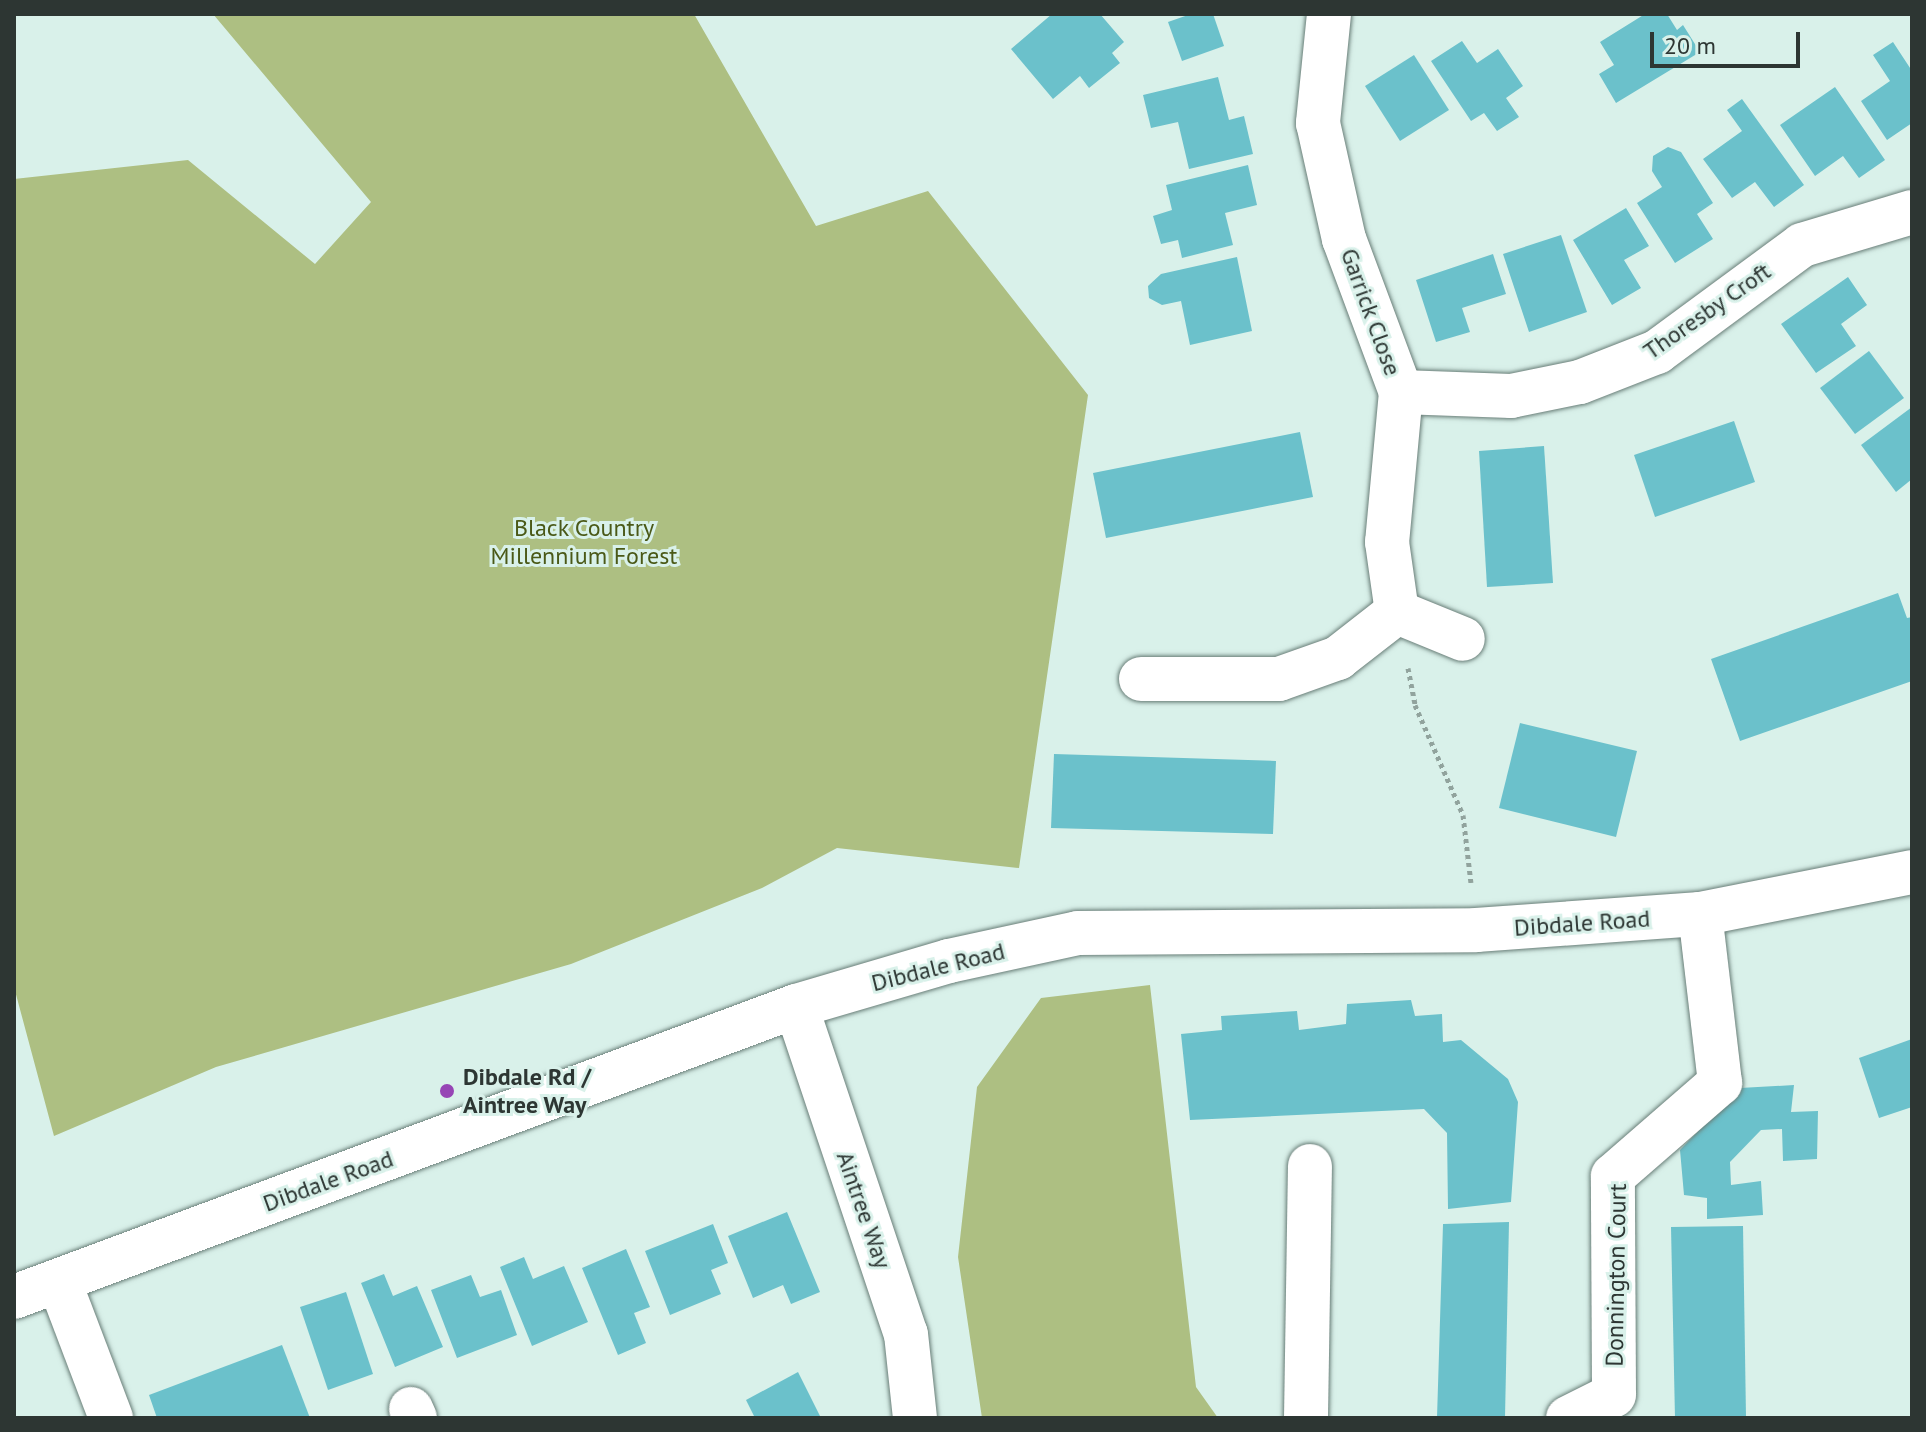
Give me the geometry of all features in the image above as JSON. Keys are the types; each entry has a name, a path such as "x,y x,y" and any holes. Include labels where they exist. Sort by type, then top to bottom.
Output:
{"street":[{"name":"Garrick Close","path":"1329,14 1318,123 1344,239 1401,392 1387,542 1397,612"},
{"name":"Thoresby Croft","path":"1401,392 1511,396 1580,382 1657,352 1802,245 1912,212"},
{"path":"1141,679 1279,679 1338,658 1397,612 1463,639"},
{"name":"Dibdale Road","path":"14,1297 796,1006 949,961 1078,933 1476,930 1700,914 1912,872"},
{"name":"Donnington Court","path":"1568,1418 1614,1395 1613,1176 1720,1083 1700,914"},
{"name":"Aintree Way","path":"796,1006 906,1334 915,1418"},
{"path":"1306,1418 1310,1166"},
{"path":"59,1281 111,1418"}],"path":[{"path":"1397,612 1415,705 1463,815 1476,930"}],"green space":[{"name":"Black Country Millennium Forest","path":"213,14 694,14 816,226 928,191 1088,395 1019,868 837,848 762,888 571,964 216,1067 54,1136 14,987 14,179 188,160 315,264 371,202"},
{"path":"1150,985 1196,1387 1218,1418 982,1418 958,1257 977,1087 1041,998"}],"building":[{"path":"1052,14 1100,14 1124,42 1112,53 1120,63 1089,88 1080,76 1053,99 1011,49"},
{"path":"1191,14 1213,14 1224,46 1182,61 1168,22"},
{"path":"1645,14 1667,14 1677,30 1683,25 1700,52 1616,103 1599,74 1614,65 1600,42"},
{"path":"1462,41 1477,63 1498,49 1523,86 1506,98 1519,117 1497,131 1484,113 1471,121 1431,61"},
{"path":"1893,42 1912,71 1912,123 1887,140 1861,101 1890,81 1873,55"},
{"path":"1414,55 1449,110 1400,141 1365,86"},
{"path":"1218,77 1229,120 1244,116 1253,154 1189,169 1178,122 1151,128 1143,95"},
{"path":"1835,87 1885,160 1859,178 1843,156 1815,176 1780,125"},
{"path":"1742,99 1804,185 1774,207 1755,182 1732,198 1703,159 1742,131 1727,110"},
{"path":"1668,147 1681,152 1713,203 1697,214 1713,239 1675,263 1637,203 1662,187 1652,171 1653,156"},
{"path":"1248,165 1257,205 1225,213 1233,245 1182,258 1178,240 1161,244 1153,216 1172,210 1166,185"},
{"path":"1626,208 1649,246 1624,260 1641,288 1612,305 1573,240"},
{"path":"1561,235 1587,312 1529,332 1503,254"},
{"path":"1493,254 1506,294 1462,308 1470,332 1436,342 1416,280"},
{"path":"1237,257 1252,331 1190,345 1181,301 1162,305 1149,298 1148,286 1161,274"},
{"path":"1848,277 1867,305 1841,324 1856,346 1816,373 1781,324"},
{"path":"1869,351 1904,398 1855,434 1820,388"},
{"path":"1912,407 1912,479 1896,492 1861,445"},
{"path":"1734,421 1755,482 1655,517 1634,455"},
{"path":"1300,432 1313,497 1106,538 1093,473"},
{"path":"1544,446 1553,583 1487,587 1479,451"},
{"path":"1898,593 1907,618 1912,617 1912,681 1740,741 1711,659"},
{"path":"1520,723 1637,751 1616,837 1499,808"},
{"path":"1054,754 1276,761 1273,834 1051,828"},
{"path":"1411,1000 1415,1016 1442,1014 1443,1042 1461,1040 1508,1079 1518,1102 1511,1202 1448,1209 1447,1133 1424,1109 1190,1120 1181,1034 1222,1030 1221,1016 1297,1011 1299,1030 1346,1024 1347,1004"},
{"path":"1912,1039 1912,1107 1879,1118 1859,1058"},
{"path":"1794,1085 1791,1112 1818,1111 1817,1159 1783,1161 1782,1129 1761,1130 1730,1162 1731,1185 1761,1181 1763,1215 1707,1219 1707,1198 1684,1195 1680,1150 1740,1088"},
{"path":"787,1212 820,1292 791,1304 783,1285 753,1298 728,1236"},
{"path":"1509,1222 1505,1418 1437,1418 1443,1224"},
{"path":"713,1224 728,1263 711,1270 721,1294 670,1315 645,1251"},
{"path":"1743,1226 1746,1418 1675,1418 1671,1227"},
{"path":"626,1249 650,1307 634,1313 646,1343 618,1355 582,1268"},
{"path":"524,1257 533,1279 564,1266 588,1322 532,1346 500,1267"},
{"path":"384,1274 393,1296 417,1286 443,1347 395,1367 361,1283"},
{"path":"471,1275 480,1297 501,1290 517,1335 457,1358 431,1290"},
{"path":"346,1292 373,1374 328,1390 300,1307"},
{"path":"282,1345 310,1418 157,1418 149,1395"},
{"path":"798,1372 821,1418 755,1418 746,1400"}],"place":[{"name":"Dibdale Rd / Aintree Way","path":"447,1091"}]}
